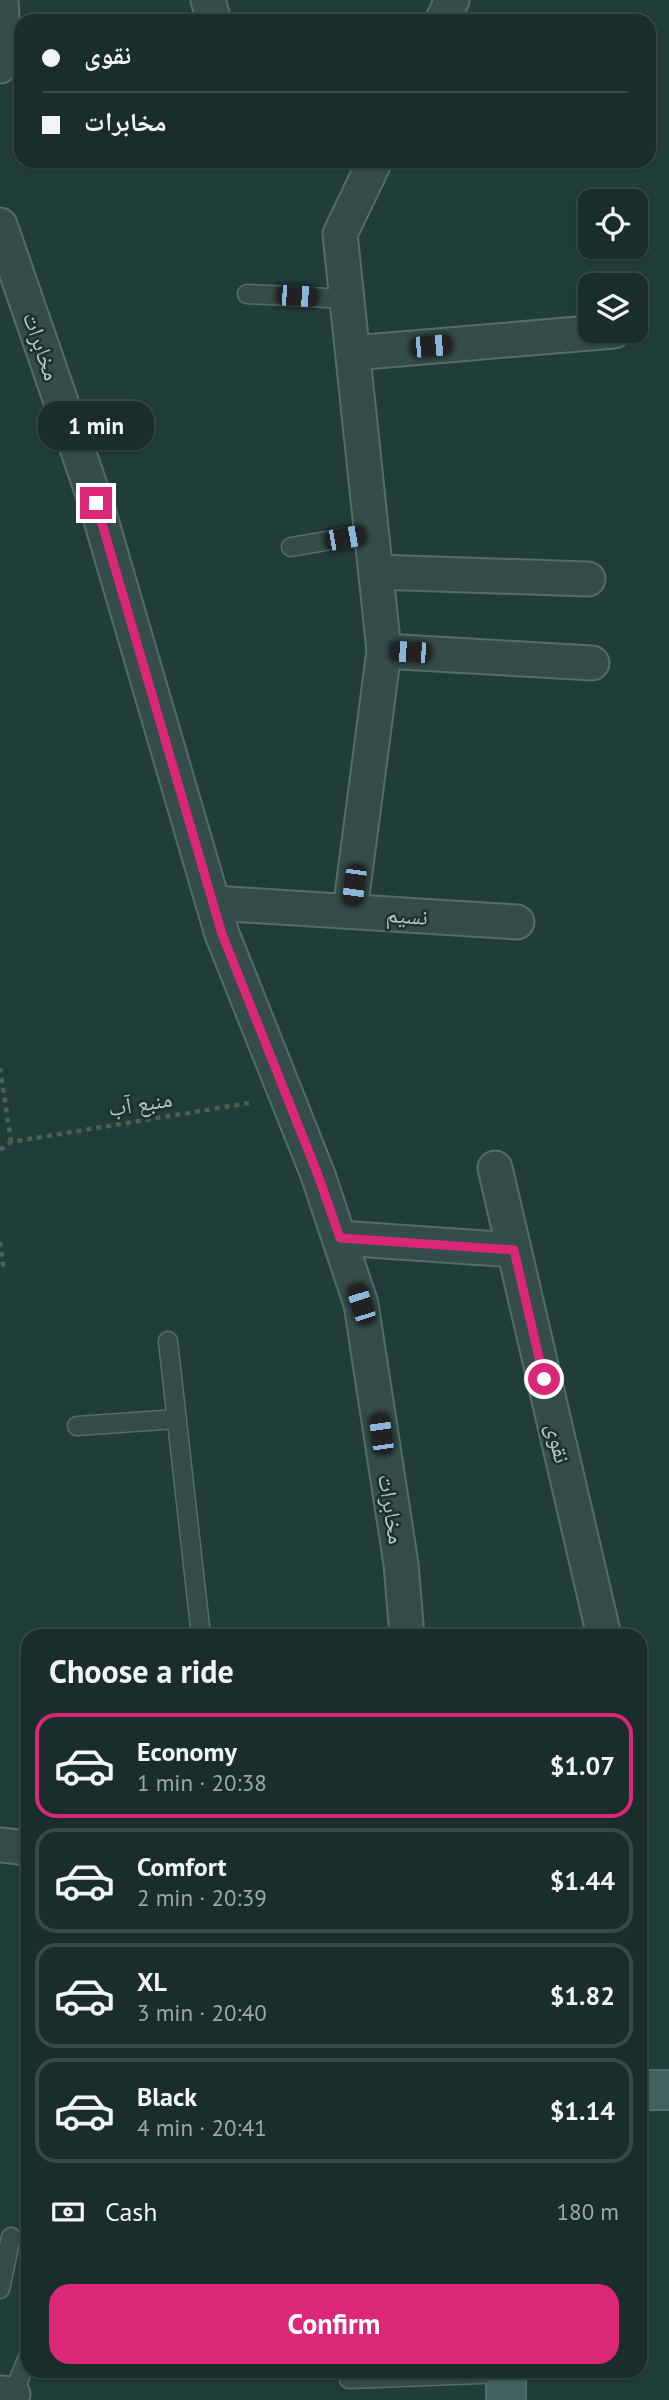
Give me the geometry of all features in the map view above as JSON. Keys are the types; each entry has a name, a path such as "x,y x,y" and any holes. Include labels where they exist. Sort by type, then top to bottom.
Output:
{"main road":[{"path":"647,2090 669,2090"}],"street":[{"path":"0,66 4,52 1,0"},
{"path":"350,911 384,651 340,234 372,168"},
{"name":"مخابرات","path":"0,225 96,503 222,934 318,1175 361,1304 401,1564 406,1629"},
{"path":"353,353 578,334"},
{"path":"376,572 588,579"},
{"path":"384,651 592,663"},
{"name":"نسیم","path":"213,902 517,922"},
{"name":"نقوی","path":"495,1168 602,1629"},
{"path":"340,1238 514,1250"},
{"path":"0,1845 21,1847"}],"lane":[{"path":"247,293 347,299"},
{"path":"291,547 372,533"},
{"path":"168,1341 200,1629"},
{"path":"77,1426 177,1419"},
{"path":"0,2289 11,2237"},
{"path":"7,2394 21,2369"},
{"path":"349,2379 357,2378"},
{"path":"446,2378 506,2382"}],"path":[{"path":"0,1068 11,1142"},
{"name":"منبع آب","path":"0,1150 11,1142 287,1096"},
{"path":"0,1242 4,1272"}],"route":[{"path":"96,503 222,934 318,1175 340,1238 514,1250 544,1379"}]}
